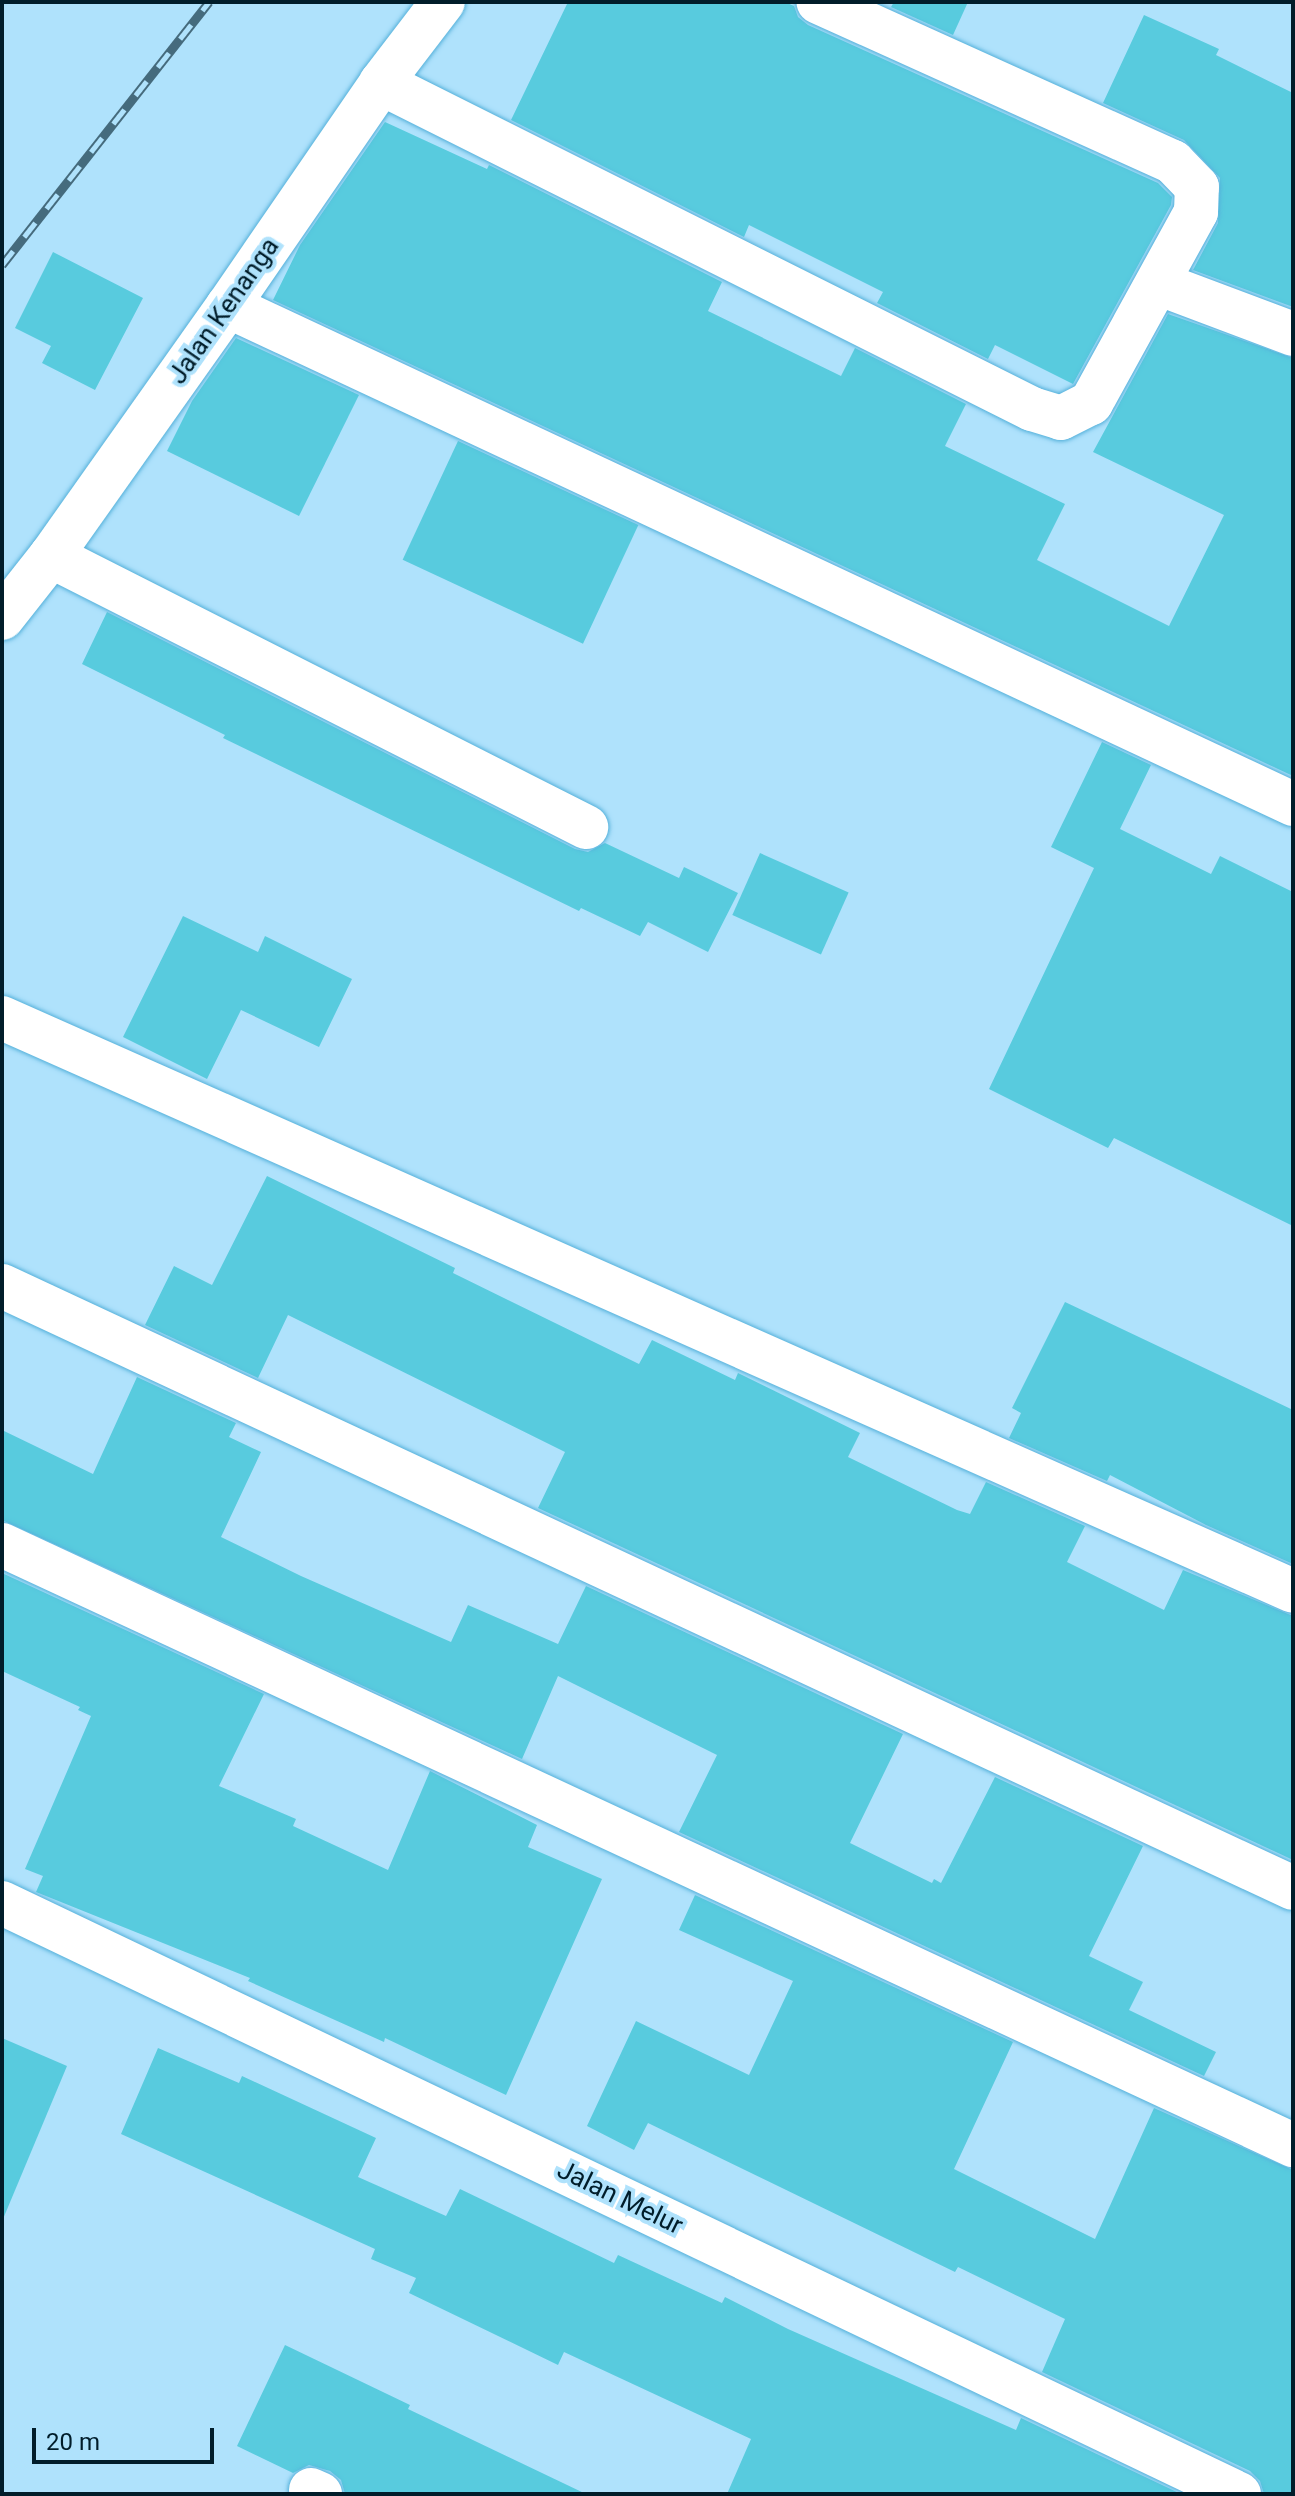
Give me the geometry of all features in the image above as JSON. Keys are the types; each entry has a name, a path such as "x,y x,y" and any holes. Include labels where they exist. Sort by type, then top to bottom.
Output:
{"street":[{"name":"Jalan Kenanga","path":"2,618 51,556 381,83 443,2"},
{"path":"381,83 1032,409 1061,418 1091,403 1160,284 1196,212 1197,187 1173,162 818,2"},
{"path":"1160,284 1293,334"},
{"path":"228,306 1293,804"},
{"path":"51,556 586,827"},
{"path":"2,1018 1293,1591"},
{"path":"2,1286 1293,1888"},
{"path":"2,1545 1293,2145"},
{"name":"Jalan Melur","path":"2,1903 1239,2494"}],"building":[{"path":"568,2 785,2 794,6 798,17 808,25 1158,183 1172,197 1171,205 1073,384 995,345 988,359 877,303 883,292 749,225 744,237 511,120"},
{"path":"894,2 968,2 953,35 891,7"},
{"path":"1144,15 1219,49 1216,55 1293,93 1293,307 1193,270 1218,223 1220,178 1184,140 1103,103"},
{"path":"385,122 487,169 489,165 722,282 708,311 841,376 855,348 966,404 945,446 1065,504 1037,560 1169,626 1224,515 1093,452 1168,314 1293,358 1293,776 273,300 300,245"},
{"path":"53,252 143,298 95,390 42,363 51,346 15,328"},
{"path":"236,338 359,395 299,516 167,451 192,401"},
{"path":"458,441 638,525 583,644 403,560"},
{"path":"107,612 575,849 588,852 605,843 679,878 684,867 738,893 708,952 648,922 640,936 581,908 579,911 223,738 225,735 82,664"},
{"path":"1102,742 1151,765 1120,829 1211,874 1220,856 1293,892 1293,1226 1114,1138 1108,1148 989,1089 1094,868 1051,847"},
{"path":"760,853 849,892 821,955 732,915"},
{"path":"183,916 258,952 265,936 352,979 319,1047 241,1010 207,1079 123,1037"},
{"path":"267,1176 455,1268 453,1273 639,1364 652,1340 735,1380 738,1373 860,1433 848,1457 957,1510 970,1514 986,1482 1085,1526 1067,1562 1164,1610 1183,1570 1293,1616 1293,1860 538,1508 565,1452 288,1315 258,1378 145,1325 174,1266 212,1285"},
{"path":"1065,1302 1293,1410 1293,1564 1206,1525 1110,1475 1107,1481 1009,1438 1021,1413 1012,1408"},
{"path":"137,1377 236,1423 229,1437 261,1452 221,1537 301,1576 451,1642 468,1605 558,1644 586,1586 903,1734 850,1843 932,1883 934,1879 941,1883 995,1777 1143,1846 1089,1956 1143,1982 1129,2010 1216,2052 1204,2076 679,1832 717,1755 558,1676 522,1759 2,1520 2,1430 93,1474"},
{"path":"2,1573 264,1694 219,1786 296,1819 293,1826 388,1870 430,1771 537,1825 528,1847 602,1879 506,2095 385,2038 384,2042 248,1981 250,1978 36,1892 43,1876 25,1869 91,1716 78,1710 80,1707 2,1671"},
{"path":"695,1895 1013,2042 954,2169 1095,2239 1154,2108 1293,2170 1293,2494 1264,2494 1260,2481 1250,2471 1042,2372 1065,2319 958,2267 955,2272 648,2123 634,2150 587,2126 636,2021 749,2075 793,1981 679,1930"},
{"path":"2,2038 67,2066 3,2219 2,2219"},
{"path":"158,2048 239,2083 242,2076 376,2138 358,2177 446,2216 460,2189 614,2263 618,2255 722,2303 725,2297 788,2329 1016,2430 1021,2418 1181,2494 727,2494 751,2439 564,2352 558,2365 409,2293 416,2278 371,2259 375,2249 121,2134"},
{"path":"285,2345 410,2405 408,2409 586,2494 345,2494 341,2480 330,2471 309,2465 293,2473 237,2446"}],"railway":[{"path":"2,265 209,2"}]}
